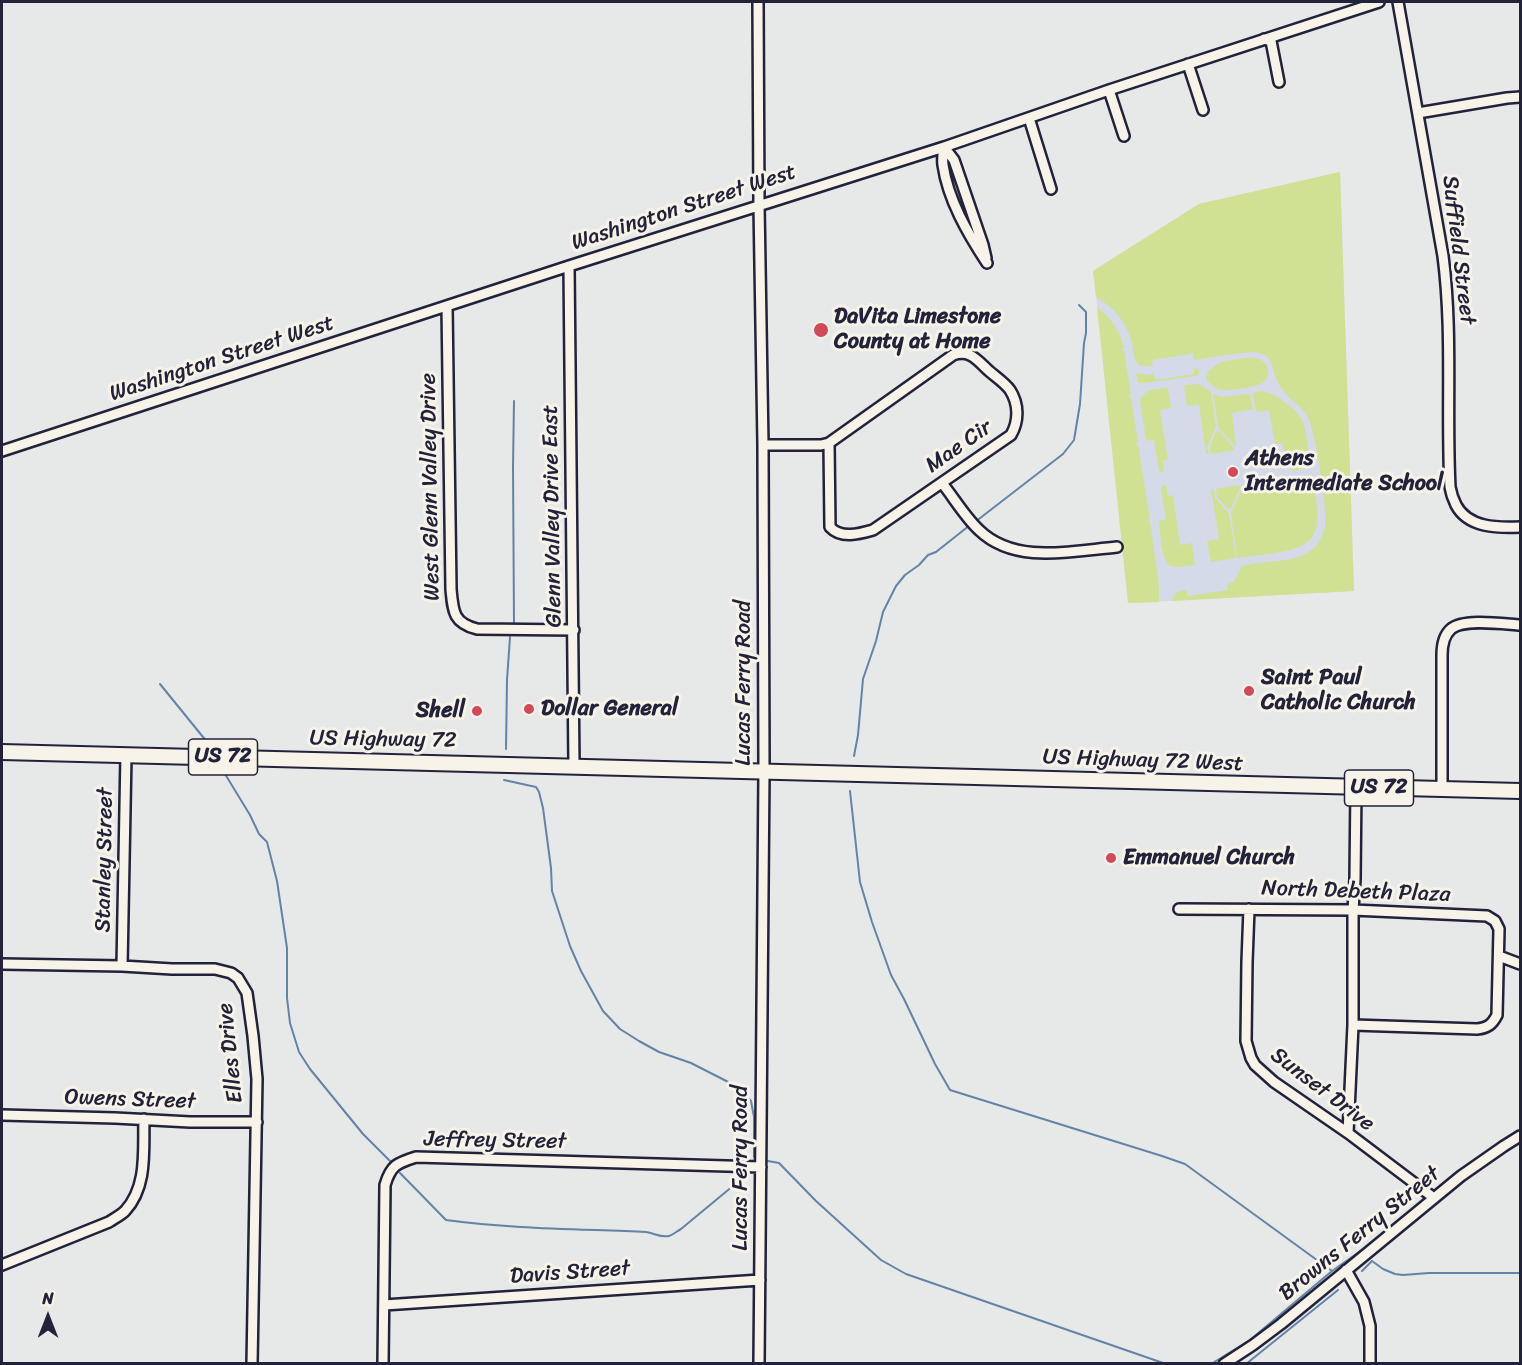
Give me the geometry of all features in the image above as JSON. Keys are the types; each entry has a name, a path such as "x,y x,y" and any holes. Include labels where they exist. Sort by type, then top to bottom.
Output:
{"highway":[{"name":"US Highway 72","path":"2,752 764,771"},
{"name":"US Highway 72 West","path":"764,771 1521,791"}],"street":[{"name":"Lucas Ferry Road","path":"758,2 764,771 759,1364"},
{"name":"Washington Street West","path":"2,451 569,266 944,147 1109,90 1379,2"},
{"name":"Suffield Street","path":"1398,2 1448,290 1450,487 1460,511 1474,521 1491,526 1521,527"},
{"path":"1264,39 1271,41 1279,82"},
{"path":"1188,64 1203,110"},
{"path":"1109,90 1124,136"},
{"path":"1418,113 1507,98 1521,98"},
{"path":"1029,118 1051,189"},
{"path":"944,147 954,160 987,263 954,204 942,163 944,147"},
{"name":"Glenn Valley Drive East","path":"569,266 574,766"},
{"name":"West Glenn Valley Drive","path":"447,306 451,589 455,615 460,622 477,629 574,630"},
{"name":"Mae Cir","path":"965,353 973,356 1009,388 1018,418 1011,435 873,530 859,534 842,535 835,533 830,527 829,443 953,355 965,353"},
{"path":"763,445 829,443"},
{"path":"942,483 973,523 996,543 1038,554 1117,547"},
{"path":"1442,790 1442,655 1445,637 1458,625 1475,623 1521,625"},
{"name":"Stanley Street","path":"122,966 126,755"},
{"path":"1348,1133 1353,1025 1356,787"},
{"name":"North Debeth Plaza","path":"1179,909 1353,910 1487,916 1495,921 1499,929 1499,956 1497,1016 1493,1023 1486,1028 1477,1029 1353,1025"},
{"name":"Sunset Drive","path":"1249,909 1246,1041 1255,1065 1274,1082 1348,1133 1434,1198"},
{"path":"1499,956 1521,964"},
{"name":"Elles Drive","path":"2,964 215,969 231,973 238,978 247,993 257,1079 252,1364"},
{"name":"Owens Street","path":"2,1115 190,1122 257,1122"},
{"path":"2,1265 110,1222 124,1212 135,1198 141,1182 144,1119"},
{"name":"Browns Ferry Street","path":"1224,1364 1281,1324 1461,1176 1521,1136"},
{"name":"Jeffrey Street","path":"384,1364 385,1185 392,1168 400,1162 416,1157 761,1167"},
{"path":"1346,1270 1364,1302 1370,1326 1370,1364"},
{"name":"Davis Street","path":"384,1305 760,1280"}],"shaded area":[{"name":"Athens Intermediate School","path":"1340,172 1354,591 1128,603 1093,271 1199,204"}],"green space":[{"path":"1340,172 1354,591 1172,601 1175,594 1183,590 1186,590 1188,596 1228,590 1227,584 1234,582 1241,567 1299,557 1317,545 1325,527 1325,518 1323,488 1314,436 1307,415 1285,393 1276,379 1271,362 1263,354 1240,353 1195,360 1191,353 1152,360 1153,365 1151,366 1139,365 1123,322 1108,305 1096,297 1093,271 1199,204"},
{"path":"1097,307 1114,325 1124,348 1122,350 1124,350 1131,394 1129,397 1131,397 1138,442 1136,445 1138,444 1150,519 1148,521 1150,521 1159,585 1159,602 1128,603"},
{"path":"1244,358 1264,362 1268,369 1265,381 1249,387 1221,390 1206,380 1208,371 1221,362"},
{"path":"1194,368 1198,369 1198,375 1144,383 1138,382 1136,374 1153,374 1156,380 1194,374"},
{"path":"1199,384 1211,392 1216,427 1207,447 1209,454 1206,454 1199,405 1187,406 1184,385"},
{"path":"1168,388 1171,408 1160,410 1168,460 1163,461 1164,472 1162,473 1159,471 1154,440 1146,439 1140,401 1148,391"},
{"path":"1260,391 1279,398 1297,413 1304,424 1309,457 1302,469 1294,471 1290,468 1293,466 1291,451 1284,451 1282,443 1275,444 1269,410 1256,412 1253,393"},
{"path":"1213,394 1222,397 1250,394 1253,409 1232,413 1236,447 1218,427"},
{"path":"1219,431 1234,450 1211,454 1210,446 1216,432"},
{"path":"1303,476 1315,495 1317,521 1312,538 1290,550 1237,558 1231,513 1242,488 1241,485"},
{"path":"1166,485 1168,496 1173,495 1180,545 1192,543 1195,565 1173,567 1165,559 1159,521 1166,519 1161,488"},
{"path":"1239,485 1240,488 1231,509 1228,509 1217,497 1216,489"},
{"path":"1211,489 1214,489 1215,498 1229,514 1236,558 1211,562 1207,541 1219,539"}],"waterway":[{"path":"975,522 1063,454 1074,440 1080,404 1086,333 1086,312 1079,305"},
{"path":"514,401 514,624"},
{"path":"854,756 863,679 883,612 896,586 928,555 936,552 970,525"},
{"path":"506,749 510,637"},
{"path":"160,684 207,742"},
{"path":"225,774 259,834 267,842 277,881 287,948 287,998 290,1023 299,1052 363,1134 391,1162"},
{"path":"504,780 536,787 539,792 551,868 552,891 570,946 603,1011 620,1029 639,1041 659,1052 691,1063 738,1087 751,1101 754,1117 754,1157"},
{"path":"850,791 860,882 872,922 891,975 950,1090 1185,1164 1332,1271 1362,1250"},
{"path":"768,1161 779,1163 816,1201 881,1260 906,1274 1166,1364"},
{"path":"400,1173 446,1220 521,1227 646,1232 660,1236 672,1235 681,1229 745,1176"},
{"path":"1362,1271 1372,1261 1383,1269 1403,1275 1520,1273"},
{"path":"1211,1364 1250,1340 1332,1271"},
{"path":"1246,1364 1338,1290"}],"place":[{"name":"DaVita Limestone County at Home","path":"821,330"},
{"name":"Athens Intermediate School","path":"1233,472"},
{"name":"Saint Paul Catholic Church","path":"1249,691"},
{"name":"Dollar General","path":"529,709"},
{"name":"Shell","path":"477,711"},
{"name":"Emmanuel Church","path":"1111,858"}]}
